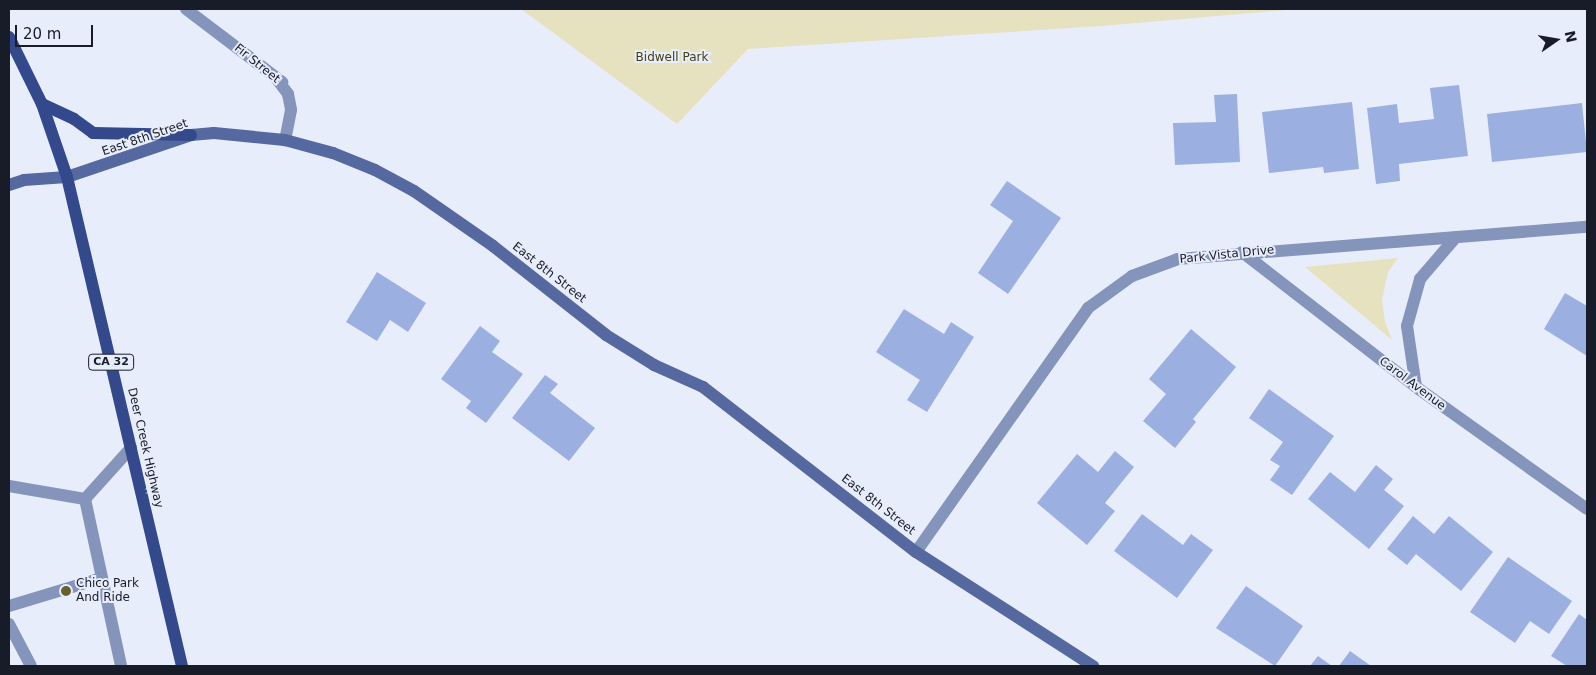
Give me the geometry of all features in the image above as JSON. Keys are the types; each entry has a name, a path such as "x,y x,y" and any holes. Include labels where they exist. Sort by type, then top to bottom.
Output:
{"main road":[{"name":"CA 32","path":"9,37 42,104 67,177"},
{"path":"42,104 74,119 93,133 191,135"},
{"name":"Deer Creek Highway","path":"67,177 182,666"}],"street":[{"name":"Fir Street","path":"186,9 282,82 291,110 285,140"},
{"name":"East 8th Street","path":"67,177 191,135 236,134 285,140 333,153 414,191 493,246 606,335 654,364 703,387 916,552 1093,666"},
{"path":"9,185 24,180 67,177"},
{"name":"Park Vista Drive","path":"916,552 1088,308 1132,276 1178,259 1242,252 1587,227"},
{"path":"1416,387 1407,326 1420,279 1456,237"},
{"name":"Carol Avenue","path":"1242,252 1416,387 1587,509"},
{"path":"85,499 131,448"},
{"path":"9,486 85,499"},
{"path":"85,499 121,666"},
{"path":"9,606 102,578"},
{"path":"9,624 30,666"}],"green space":[{"name":"Bidwell Park","path":"521,9 1298,9 1102,26 748,49 677,124"},
{"path":"1398,258 1388,272 1382,300 1385,322 1392,340 1305,267"}],"building":[{"path":"1459,85 1468,156 1399,164 1400,181 1376,184 1367,108 1397,104 1399,123 1434,119 1430,88"},
{"path":"1237,94 1240,162 1175,165 1173,123 1216,122 1214,95"},
{"path":"1352,102 1359,169 1324,173 1323,167 1269,173 1262,112"},
{"path":"1582,103 1587,152 1492,162 1487,114"},
{"path":"1007,181 1061,218 1008,294 978,273 1013,221 990,205"},
{"path":"377,272 426,303 408,332 390,320 377,341 346,322"},
{"path":"1565,293 1587,306 1587,356 1544,329"},
{"path":"904,309 944,334 951,322 974,337 927,412 907,400 920,380 876,352"},
{"path":"480,326 500,341 492,352 523,374 486,423 466,408 471,401 441,379"},
{"path":"1191,329 1236,367 1193,419 1196,422 1175,448 1143,421 1166,394 1149,379"},
{"path":"545,375 558,384 550,393 595,428 569,461 512,418"},
{"path":"1269,389 1334,436 1292,495 1270,480 1280,466 1270,460 1283,442 1249,418"},
{"path":"1115,451 1134,467 1105,503 1115,511 1087,545 1037,503 1077,454 1098,472"},
{"path":"1376,465 1393,479 1384,490 1404,506 1369,549 1308,499 1330,472 1355,492"},
{"path":"1142,514 1183,545 1191,534 1213,550 1177,598 1114,551"},
{"path":"1413,516 1434,534 1449,516 1493,552 1461,591 1416,554 1407,565 1387,549"},
{"path":"1508,557 1572,601 1549,634 1530,621 1515,643 1470,612"},
{"path":"1246,586 1303,626 1275,666 1216,628"},
{"path":"1579,614 1587,620 1587,666 1567,666 1551,656"},
{"path":"1350,651 1371,666 1339,666"},
{"path":"1318,656 1332,666 1310,666"}],"place":[{"name":"Chico Park And Ride","path":"66,591"}]}
